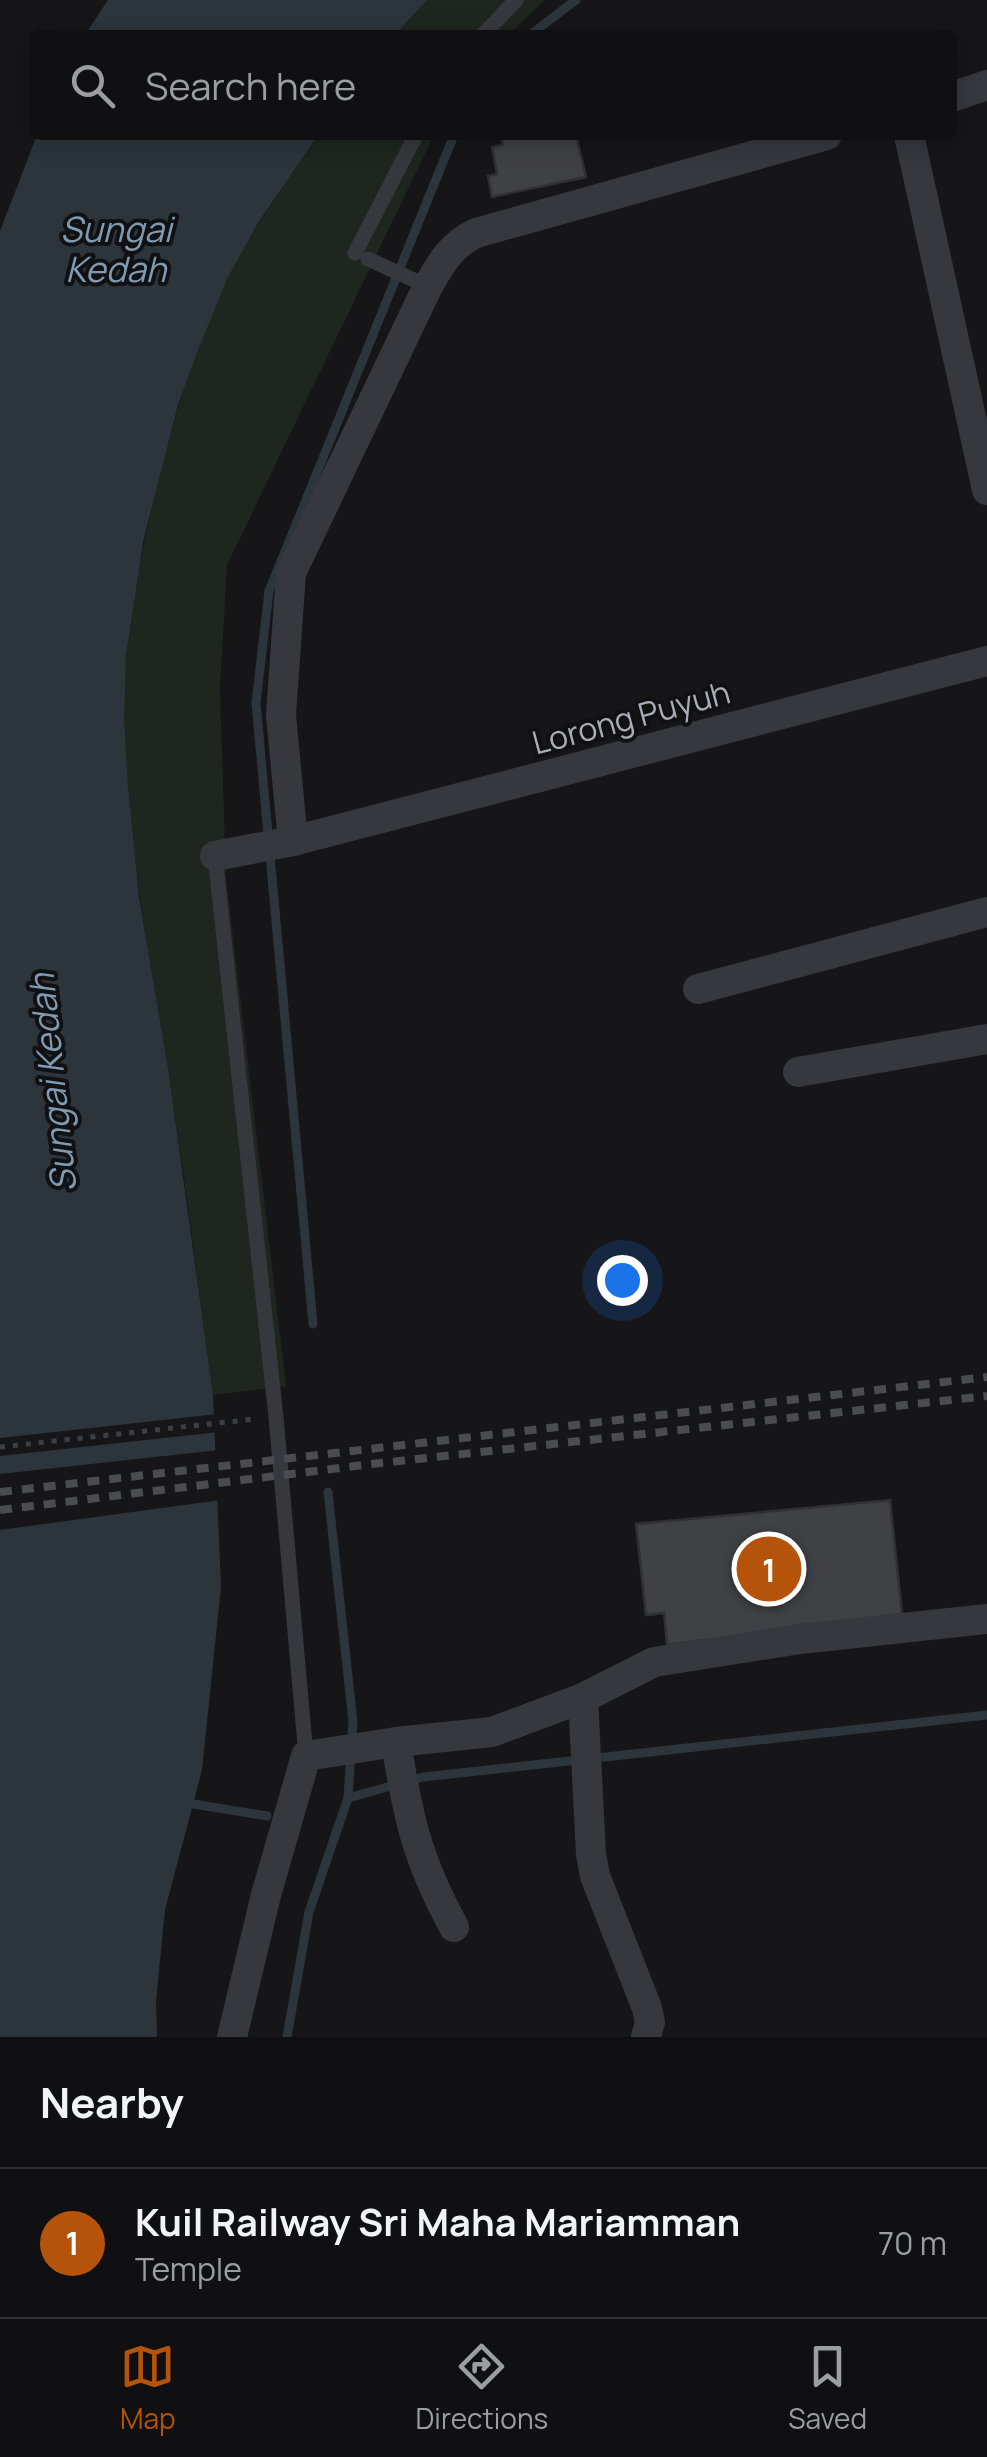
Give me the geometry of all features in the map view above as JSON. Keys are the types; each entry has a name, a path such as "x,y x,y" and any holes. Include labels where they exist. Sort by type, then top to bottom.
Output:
{"street":[{"path":"957,95 987,86"},
{"path":"286,842 281,715 291,573 446,254 476,233 809,140"},
{"path":"910,140 987,490"},
{"name":"Lorong Puyuh","path":"230,852 286,842 987,660"},
{"path":"698,989 987,912"},
{"path":"798,1072 987,1039"},
{"path":"232,2037 266,1895 369,1760 492,1732 583,1698 654,1662 800,1639 987,1619"},
{"path":"583,1698 595,1876 647,2008 650,2022 646,2037"},
{"path":"369,1760 410,1825 420,1859 454,1927"}],"lane":[{"path":"489,30 516,0"},
{"path":"414,140 361,256 416,281"},
{"path":"230,852 276,1418 369,1760"}],"path":[{"path":"0,1447 225,1422"}],"shaded area":[{"path":"427,0 545,0 513,30 400,30"},
{"path":"315,140 432,140 227,565 220,689 226,877 286,1386 213,1395 181,1153 134,854 124,689 134,593 175,418 218,298 271,204"}],"water":[{"path":"108,0 427,0 400,30 88,30"},
{"name":"Sungai Kedah","path":"35,140 315,140 258,223 228,277 199,347 178,405 143,542 126,655 124,718 139,897 169,1075 213,1395 221,1587 202,1770 165,1910 156,2001 157,2037 0,2037 0,231"}],"pier":[{"path":"218,1414 219,1432 0,1456 0,1438"},
{"path":"219,1450 221,1500 0,1530 0,1474"}],"building":[{"path":"502,140 577,140 586,177 492,197 488,176 497,174 492,147 503,145"},
{"path":"890,1500 902,1614 667,1645 664,1613 646,1615 636,1524"}],"waterway":[{"path":"537,30 576,0"},
{"path":"313,1324 256,703 269,591 452,140"},
{"path":"287,2037 309,1912 348,1798 353,1722 328,1492"},
{"path":"348,1798 423,1777 987,1715"},
{"path":"181,1802 267,1816"}],"railway":[{"path":"0,1492 987,1377"},
{"path":"0,1510 372,1464 987,1396"}],"place":[{"name":"Kuil Railway Sri Maha Mariamman","path":"769,1569"}]}
